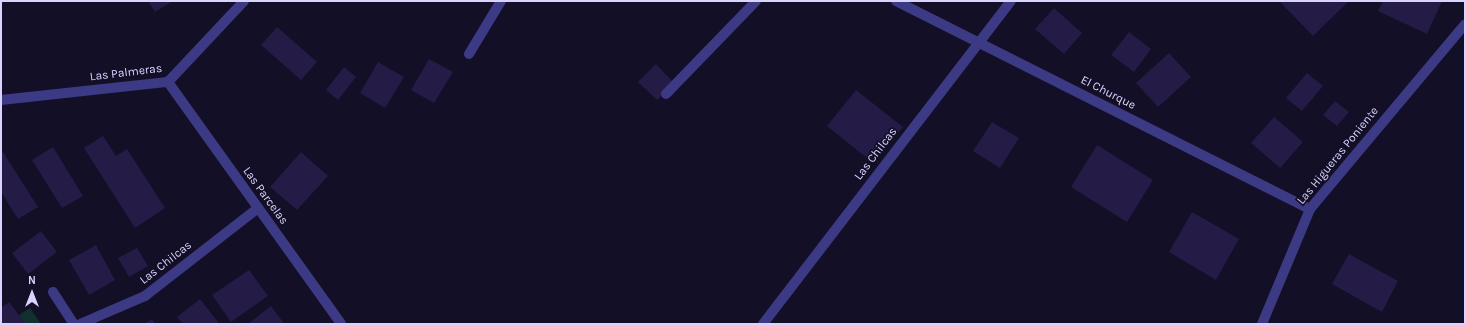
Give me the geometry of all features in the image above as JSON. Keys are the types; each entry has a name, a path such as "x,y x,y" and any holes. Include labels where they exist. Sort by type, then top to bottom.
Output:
{"street":[{"name":"Las Palmeras","path":"1,100 168,82 244,1"},
{"path":"469,54 501,1"},
{"path":"666,94 756,1"},
{"name":"El Churque","path":"896,1 1310,209"},
{"name":"Las Chilcas","path":"763,324 978,42 1011,1"},
{"name":"Las Higueras Poniente","path":"1262,324 1310,209 1465,24"},
{"name":"Las Parcelas","path":"168,82 341,324"},
{"name":"Las Chilcas","path":"80,324 145,296 258,208"},
{"path":"53,292 74,324"}],"green space":[{"path":"30,308 41,324 5,324"}],"building":[{"path":"148,1 173,1 155,12"},
{"path":"1279,1 1349,1 1313,36"},
{"path":"1383,1 1442,1 1427,34 1378,11"},
{"path":"1054,8 1082,33 1064,54 1035,29"},
{"path":"277,27 317,62 301,80 261,45"},
{"path":"1129,32 1151,49 1134,72 1111,55"},
{"path":"1169,53 1191,77 1158,107 1136,83"},
{"path":"429,59 453,72 434,103 411,90"},
{"path":"378,62 404,77 385,108 360,93"},
{"path":"656,64 674,83 657,100 638,82"},
{"path":"344,67 356,77 338,100 326,90"},
{"path":"1307,73 1323,86 1302,111 1286,98"},
{"path":"856,90 903,127 873,163 827,126"},
{"path":"1335,101 1349,112 1337,126 1323,115"},
{"path":"1274,117 1303,142 1280,168 1251,143"},
{"path":"992,122 1019,138 1000,168 973,151"},
{"path":"103,136 116,156 127,149 165,208 135,228 84,148"},
{"path":"1097,145 1153,180 1127,222 1071,187"},
{"path":"53,147 83,196 62,208 32,160"},
{"path":"3,152 38,207 18,219 1,192 1,154"},
{"path":"301,152 328,176 297,210 270,187"},
{"path":"1192,212 1239,239 1216,280 1169,252"},
{"path":"41,231 57,252 28,274 12,253"},
{"path":"96,245 115,280 89,295 69,260"},
{"path":"137,248 148,266 129,277 118,258"},
{"path":"1349,254 1398,281 1382,312 1332,284"},
{"path":"249,270 268,296 231,322 212,295"},
{"path":"200,299 218,322 216,324 183,324 177,317"},
{"path":"9,302 25,323 24,324 1,324 1,308"},
{"path":"271,306 283,322 280,324 248,324"},
{"path":"152,319 155,324 144,324"}]}
